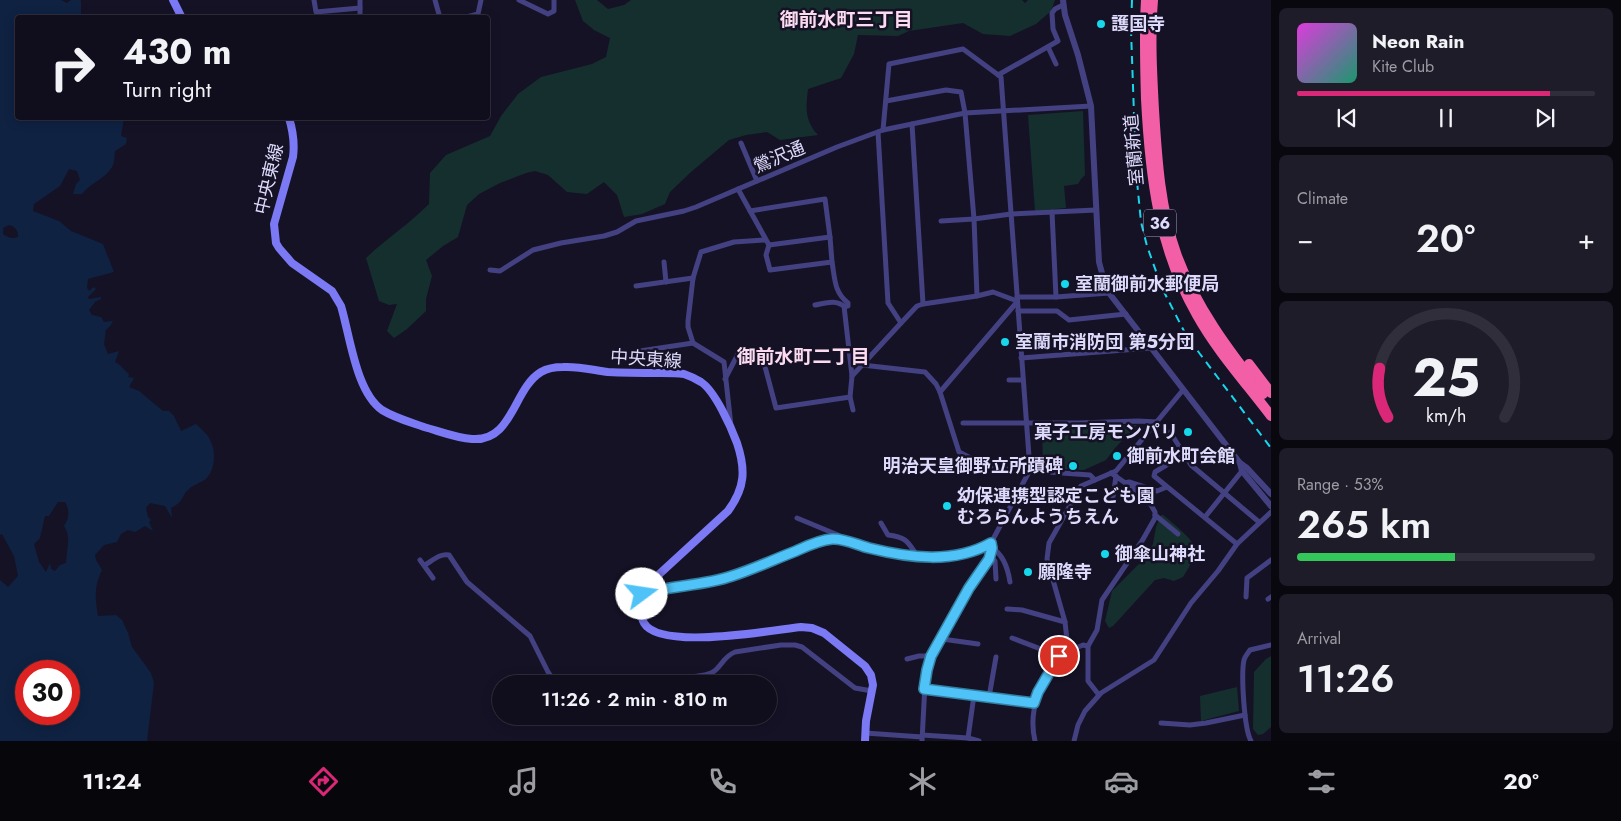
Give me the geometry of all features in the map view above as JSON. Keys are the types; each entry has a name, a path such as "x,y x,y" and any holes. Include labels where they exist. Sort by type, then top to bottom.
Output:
{"highway":[{"name":"室蘭新道","path":"1146,0 1144,44 1148,132 1155,196 1164,238 1182,286 1197,315 1233,367 1271,416"},
{"name":"室蘭新道","path":"1154,0 1152,46 1155,135 1159,180 1177,255 1200,306 1228,349 1271,404"},
{"path":"1155,196 1158,234 1163,253 1182,300 1204,338 1271,426"},
{"path":"1168,223 1193,279 1211,310 1243,358 1271,393"}],"main road":[{"path":"173,0 180,15"},
{"name":"中央東線","path":"290,120 294,137 294,151 274,224 274,238 278,248 292,263 332,290 342,306 362,382 368,396 381,409 406,421 472,439 486,438 497,432 503,426 534,378 549,368 566,366 609,372 685,375 702,383 710,390 737,444 743,482 734,503 728,511 644,588 642,594"},
{"path":"642,594 642,613 645,625 658,633 672,636 698,638 801,627 818,630 865,666 871,675 873,685 865,737"}],"street":[{"path":"314,0 316,12 360,8"},
{"path":"360,0 360,15"},
{"path":"435,0 439,15"},
{"path":"474,15 478,14 481,0"},
{"path":"519,0 528,2 548,14 554,11 554,0"},
{"path":"998,75 1058,41 1053,29 1052,13 1063,2"},
{"path":"1063,2 1065,16 1078,55 1091,106 1099,262 1105,284 1151,348 1240,463 1271,494"},
{"path":"1048,47 1056,64"},
{"path":"901,323 888,302 880,131 886,101 889,64 963,49 1001,77 1005,110 1030,470 992,545 990,556 969,588 931,656 924,689 922,738"},
{"path":"886,101 946,90 961,92 966,113 974,219 977,296"},
{"name":"鶯沢通","path":"490,270 500,271 533,250 604,236 617,232 636,221 684,211 880,131 966,113 1091,106"},
{"path":"912,124 923,304"},
{"path":"741,143 756,181"},
{"path":"738,190 765,240 770,245"},
{"path":"750,211 825,199 837,291 848,304 848,306 844,306"},
{"path":"941,220 1096,210"},
{"path":"1052,212 1056,298"},
{"path":"770,245 830,237"},
{"path":"693,343 688,322 694,278 701,252 734,242 765,240"},
{"path":"770,245 766,255 770,270 832,262"},
{"path":"664,262 666,282"},
{"path":"636,286 694,278"},
{"path":"852,376 917,306 923,304 993,292 1017,300 1109,292"},
{"path":"940,392 1017,300"},
{"path":"815,304 835,301 844,306 852,376 850,397 853,410"},
{"path":"1018,311 1058,312 1069,320 1126,314"},
{"path":"640,351 693,343 724,362 731,429"},
{"path":"1021,358 1151,348"},
{"path":"726,379 738,354 764,363 776,408 850,397"},
{"path":"862,365 925,372 936,384 940,392 959,452 990,468 1090,475 1095,480"},
{"path":"1009,380 1023,380"},
{"path":"1113,497 1114,475 1183,390"},
{"path":"963,424 1157,422"},
{"path":"1170,432 1191,465 1259,522"},
{"path":"1186,456 1178,458 1155,472 1154,476 1237,544"},
{"path":"1240,463 1242,471 1271,506"},
{"path":"1205,518 1242,471"},
{"path":"1035,741 1033,732 1034,703 1038,692 1065,646 1066,640 1064,622 1047,559 1048,546 1080,488 1095,480 1114,475"},
{"path":"1114,475 1147,498 1155,515 1178,534"},
{"path":"1125,483 1129,482 1157,491 1167,487"},
{"path":"1074,741 1078,725 1099,695 1154,660 1191,603 1218,571 1237,544 1271,512"},
{"path":"1099,695 1088,681 1088,646 1098,630 1102,600 1142,541 1155,515"},
{"path":"796,518 838,535 846,541"},
{"path":"881,523 888,535 901,536 906,539 919,558"},
{"path":"642,594 665,588 707,583 733,576 820,541 837,538 870,548 919,558 965,553 992,545"},
{"path":"992,545 1008,567 1010,582"},
{"path":"425,566 441,555 449,555 467,582 530,636 550,675"},
{"path":"990,556 995,561 996,579"},
{"path":"420,560 433,578"},
{"path":"1246,597 1248,578 1271,560"},
{"path":"1007,609 1022,610 1064,622"},
{"path":"1012,638 1059,656"},
{"path":"942,639 978,644"},
{"path":"703,675 715,671 728,655 735,652 790,644 802,647 855,688 872,691"},
{"path":"1065,646 1076,648 1083,645 1088,646"},
{"path":"1251,741 1248,736 1245,715 1244,659 1250,650 1271,645"},
{"path":"907,659 931,656"},
{"path":"989,697 996,657"},
{"path":"924,689 1034,703"},
{"path":"968,738 974,695"},
{"path":"1161,723 1190,725 1245,715"},
{"path":"865,737 968,738 979,741"}],"green space":[{"path":"575,0 597,0 608,9 624,5 631,0 1022,0 1025,3 1028,0 1055,0 1051,11 1036,24 1010,36 983,34 963,23 909,31 898,36 858,35 854,54 841,78 808,89 808,119 818,135 780,140 767,132 729,140 670,192 665,204 642,214 624,217 617,195 604,182 587,194 567,192 548,175 535,171 500,183 479,194 467,205 458,237 426,260 432,276 426,299 426,311 407,329 394,338 387,331 397,304 389,305 379,301 366,258 429,204 430,173 446,155 490,136 501,116 518,94 541,77 592,64 606,57 610,38 594,30 583,21"},
{"path":"1083,111 1085,175 1078,184 1064,186 1066,208 1035,211 1028,115"},
{"path":"1042,425 1137,425 1106,460 1084,470 1043,468"},
{"path":"1161,515 1191,541 1198,552 1183,577 1174,581 1164,578 1155,580 1113,626 1109,628 1105,621 1112,591 1143,560 1153,544 1156,527"},
{"path":"1271,656 1271,727 1263,734 1258,735 1253,729 1254,672"},
{"path":"1237,687 1239,711 1201,721 1200,696"}],"water":[{"path":"0,0 61,0 67,3 71,0 80,0 81,15 15,15 15,120 124,120 121,136 127,138 126,144 115,151 114,163 109,171 82,194 73,194 76,184 80,180 77,171 69,169 60,186 34,204 33,211 59,221 71,231 103,244 114,272 88,279 87,288 89,291 94,287 96,289 88,297 89,299 101,297 89,310 92,315 101,317 104,322 113,321 106,330 104,344 108,354 119,351 115,362 129,374 128,377 134,378 129,387 139,391 163,411 169,411 174,416 181,431 196,424 209,437 214,451 213,466 209,475 206,479 191,487 180,501 171,508 172,518 165,506 150,503 146,508 153,531 145,526 135,532 128,530 121,534 117,542 104,545 95,555 102,570 96,593 98,616 116,615 122,620 132,647 151,673 154,683 147,741 0,741 0,580 8,587 18,576 14,556 2,534 0,535","holes":["9,225 16,229 18,237 10,238 3,234 3,228","58,502 65,502 68,511 68,517 64,526 68,535 66,563 60,565 55,571 51,569 50,563 46,572 39,562 34,544 40,538 45,516 49,516"]}],"railway":[{"path":"1132,0 1131,30 1136,171 1141,222 1147,246 1162,288 1185,333 1271,448"}],"place":[{"name":"護国寺","path":"1101,24"},
{"name":"室蘭御前水郵便局","path":"1065,284"},
{"name":"室蘭市消防団 第5分団","path":"1005,342"},
{"name":"菓子工房モンパリ","path":"1188,432"},
{"name":"御前水町会館","path":"1117,456"},
{"name":"明治天皇御野立所蹟碑","path":"1073,466"},
{"name":"幼保連携型認定こども園 むろらんようちえん","path":"947,506"},
{"name":"御傘山神社","path":"1105,554"},
{"name":"願隆寺","path":"1028,572"}],"district":[{"name":"御前水町三丁目","path":"846,19"},
{"name":"御前水町二丁目","path":"803,356"}],"route":[{"path":"642,594 665,588 707,583 733,576 808,545 829,539 837,538 870,548 919,558 980,550 991,543 992,548 989,559 969,588 931,656 924,689 1034,703 1038,692 1059,656"}]}
